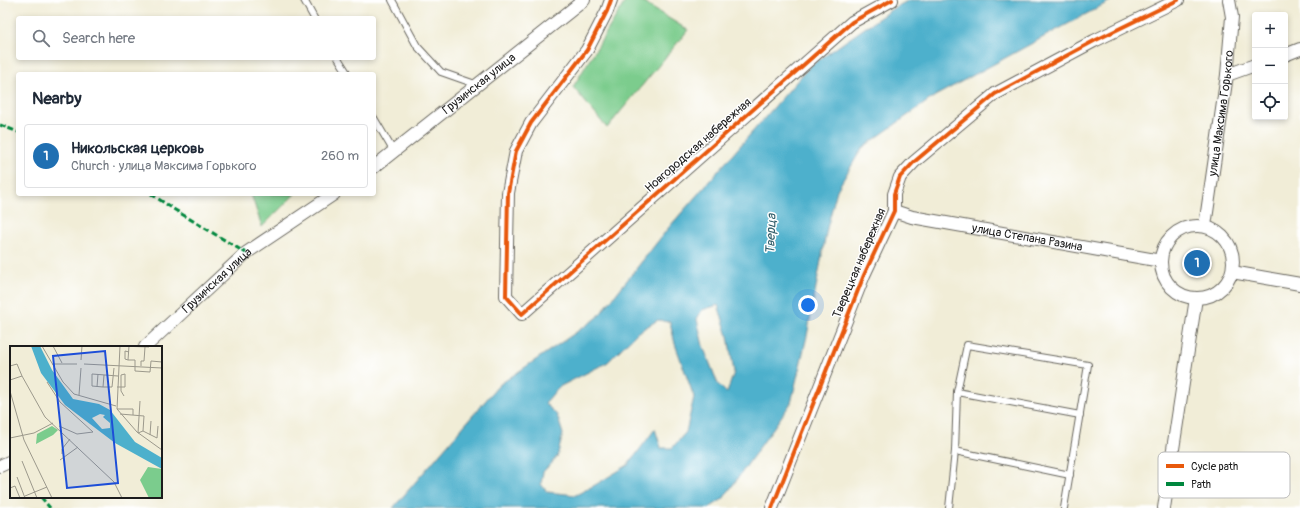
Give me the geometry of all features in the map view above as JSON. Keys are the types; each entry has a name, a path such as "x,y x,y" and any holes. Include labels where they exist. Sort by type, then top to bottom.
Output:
{"street":[{"name":"Грузинская улица","path":"376,166 584,0"},
{"name":"Новгородская набережная","path":"611,0 588,50 531,122 516,151 508,193 506,296 522,314 852,22 892,0"},
{"name":"Тверецкая набережная","path":"772,508 864,275 894,211 894,194 900,177 914,162 994,94 1094,41 1178,0"},
{"name":"улица Максима Горького","path":"1205,226 1227,76 1232,17 1229,0"},
{"path":"1288,53 1300,49"},
{"path":"1227,76 1252,66"},
{"name":"Грузинская улица","path":"146,346 246,253 331,196"},
{"name":"улица Степана Разина","path":"894,211 912,217 1161,261"},
{"path":"1205,226 1214,230 1228,243 1232,252 1232,272 1228,281 1215,294 1206,297 1187,297 1178,293 1165,280 1161,261 1167,241 1174,233 1184,228 1205,226"},
{"path":"1232,272 1300,284"},
{"path":"1173,452 1196,298"},
{"path":"0,466 10,461"},
{"path":"1164,508 1166,498"}],"lane":[{"path":"304,0 313,16"},
{"path":"392,0 417,46 441,72 478,85"},
{"path":"339,60 347,72"},
{"path":"376,121 394,152"},
{"path":"949,508 955,451 958,392 967,345 1088,365 1064,508"},
{"path":"958,392 1080,415"},
{"path":"955,451 1070,474"}],"green space":[{"path":"626,0 639,0 688,30 607,128 573,87"},
{"path":"252,196 293,196 262,227"}],"water":[{"name":"Тверца","path":"909,0 1112,0 935,96 862,148 837,190 827,228 807,336 791,403 723,499 709,508 393,508 499,385 597,318 670,226 810,66 892,9","holes":["718,305 728,336 734,372 727,393 718,384 703,346 697,319 702,310","658,320 670,322 675,344 694,397 686,432 672,448 661,448 655,429 628,465 595,485 576,495 547,492 541,484 543,472 557,457 563,434 557,415 545,403 559,387 608,362 638,332"]}],"marked path":[{"path":"0,125 16,131"},
{"path":"154,196 246,253"},
{"path":"42,498 50,508"}],"cycle path":[{"path":"611,0 587,50 531,123 516,151 508,193 506,296 522,314 852,22 892,0"},
{"path":"772,508 864,275 894,211 894,194 900,177 914,162 995,94 1094,41 1178,0"}],"place":[{"name":"Никольская церковь","path":"1197,263"}]}
